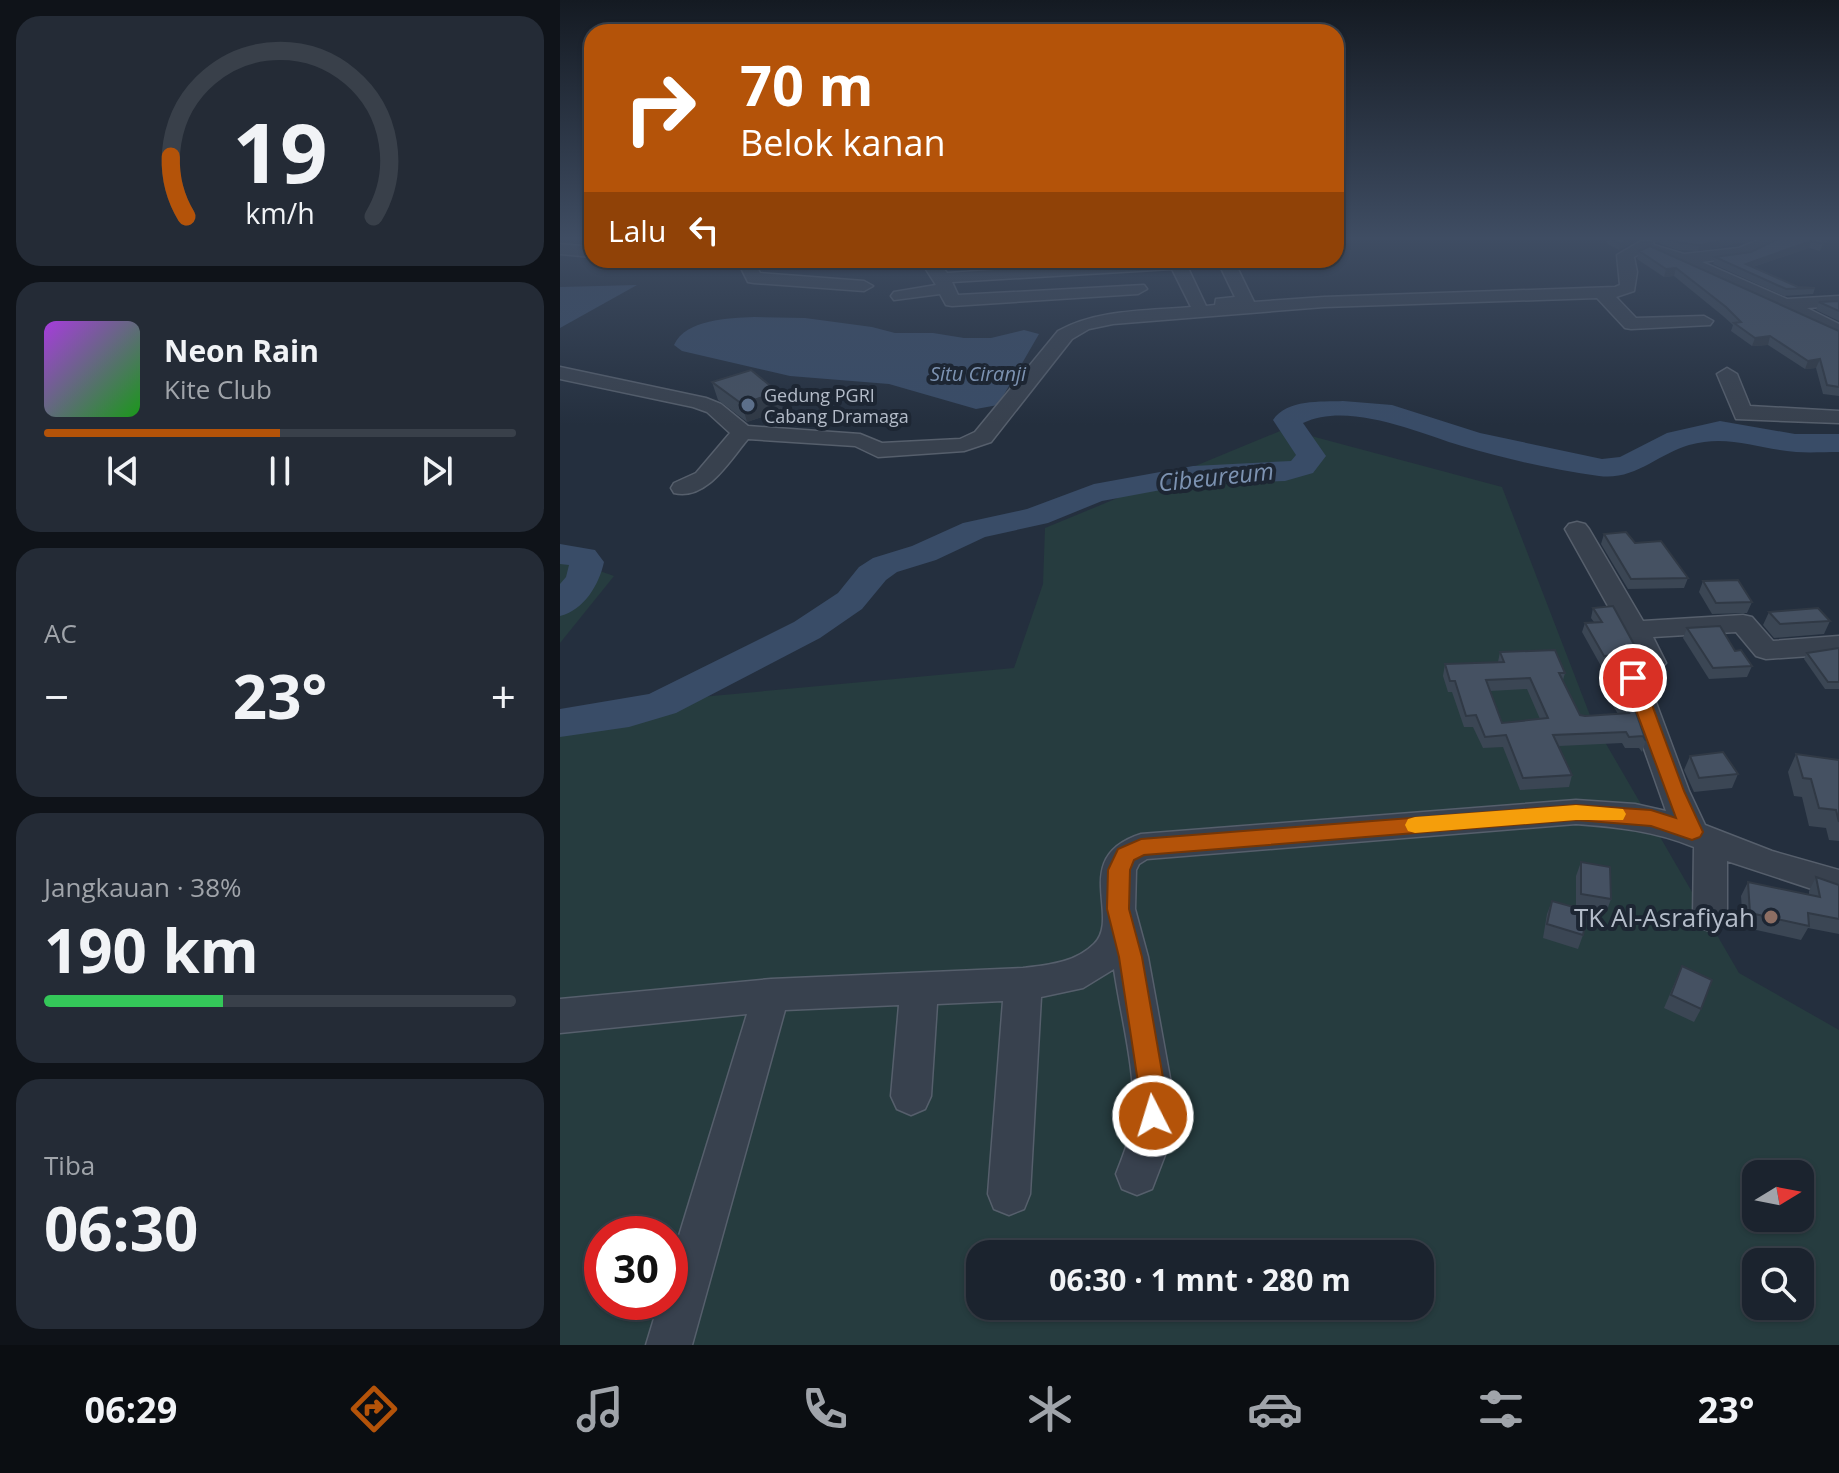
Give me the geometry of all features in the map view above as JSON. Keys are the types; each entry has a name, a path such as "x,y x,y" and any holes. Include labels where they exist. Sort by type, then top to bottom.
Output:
{"street":[{"path":"952,300 972,300"},
{"path":"1143,300 1146,308 1245,300"},
{"path":"1195,300 1198,305"},
{"path":"560,373 699,402 714,408 742,432 860,440 878,450 964,445 983,437 1065,335 1083,325 1113,319 1386,300"},
{"path":"1608,300 1631,324 1704,321"},
{"path":"1775,300 1839,331"},
{"path":"1785,304 1839,301"},
{"path":"1727,374 1743,414 1837,407"},
{"path":"682,488 704,478 742,432"},
{"path":"1577,529 1652,663 1633,678 1673,791 1701,836 1710,917"},
{"path":"1635,630 1743,623 1766,650 1839,645"},
{"path":"1137,1174 1149,1142 1153,1116 1152,1089 1130,957 1118,909 1119,870 1126,855 1141,847 1576,812 1651,818 1764,862 1839,884"},
{"path":"560,1016 771,995 1023,984 1070,977 1107,955 1121,928"},
{"path":"1009,1194 1023,984"},
{"path":"911,1096 919,990"},
{"path":"669,1345 771,995"}],"green space":[{"path":"1285,429 1502,487 1591,718 1739,973 1839,1030 1839,1345 560,1345 560,710 1014,668 1043,584 1045,528"},
{"path":"560,557 614,576 560,643"}],"water":[{"path":"560,300 611,300 560,328"},
{"name":"Situ Ciranji","path":"805,318 895,333 933,333 964,338 991,338 1024,330 1039,334 998,405 976,409 889,384 790,376 682,351 674,345 680,336 698,325 721,319"}],"building":[{"path":"1717,300 1770,300 1839,331 1839,387 1827,385 1820,359 1808,361 1770,336 1755,338 1734,323 1741,322"},
{"path":"1839,301 1839,311 1819,302"},
{"path":"751,370 778,392 742,404 712,382"},
{"path":"1626,532 1635,543 1661,541 1688,578 1631,579 1604,534"},
{"path":"1738,580 1752,602 1716,603 1703,581"},
{"path":"1613,606 1636,648 1631,654 1604,656 1585,623 1602,622 1593,608"},
{"path":"1818,608 1830,621 1780,624 1769,612"},
{"path":"1720,626 1735,651 1741,650 1752,666 1713,668 1687,628"},
{"path":"1839,648 1839,682 1828,682 1807,653"},
{"path":"1555,650 1565,673 1559,673 1580,715 1585,716 1629,713 1604,675 1622,673 1646,741 1643,736 1629,737 1626,732 1553,735 1572,775 1523,778 1506,735 1485,737 1476,715 1466,716 1455,681 1450,681 1445,664 1504,662 1500,652","holes":["1530,678 1548,718 1502,723 1486,680"]},
{"path":"1723,752 1738,774 1699,778 1690,756"},
{"path":"1796,754 1839,760 1839,822 1836,810 1819,808 1811,779 1803,778"},
{"path":"1581,862 1610,867 1611,899 1581,894"},
{"path":"1816,877 1839,885 1839,919 1808,913 1809,926 1750,913 1748,882 1820,897"},
{"path":"1552,901 1588,911 1583,935 1547,924"},
{"path":"1682,966 1712,980 1701,1009 1671,995"}],"waterway":[{"name":"Cibeureum","path":"560,723 629,713 662,704 807,630 850,601 866,585 871,574 885,565 924,553 975,530 1037,516 1094,493 1193,475 1285,472 1302,467 1311,456 1287,420 1306,411 1343,409 1392,413 1473,440 1602,468 1627,465 1677,439 1720,430 1795,443 1839,443"},
{"name":"Cibeureum","path":"560,554 583,557 587,562 583,580 560,605"}],"slow traffic":[{"path":"1415,825 1576,812 1616,814"}],"place":[{"name":"Gedung PGRI Cabang Dramaga","path":"748,405"},
{"name":"TK Al-Asrafiyah","path":"1771,917"}],"route":[{"path":"1153,1116 1152,1089 1130,957 1118,909 1119,870 1126,855 1141,847 1576,812 1651,818 1692,832 1673,791 1633,678"}]}
